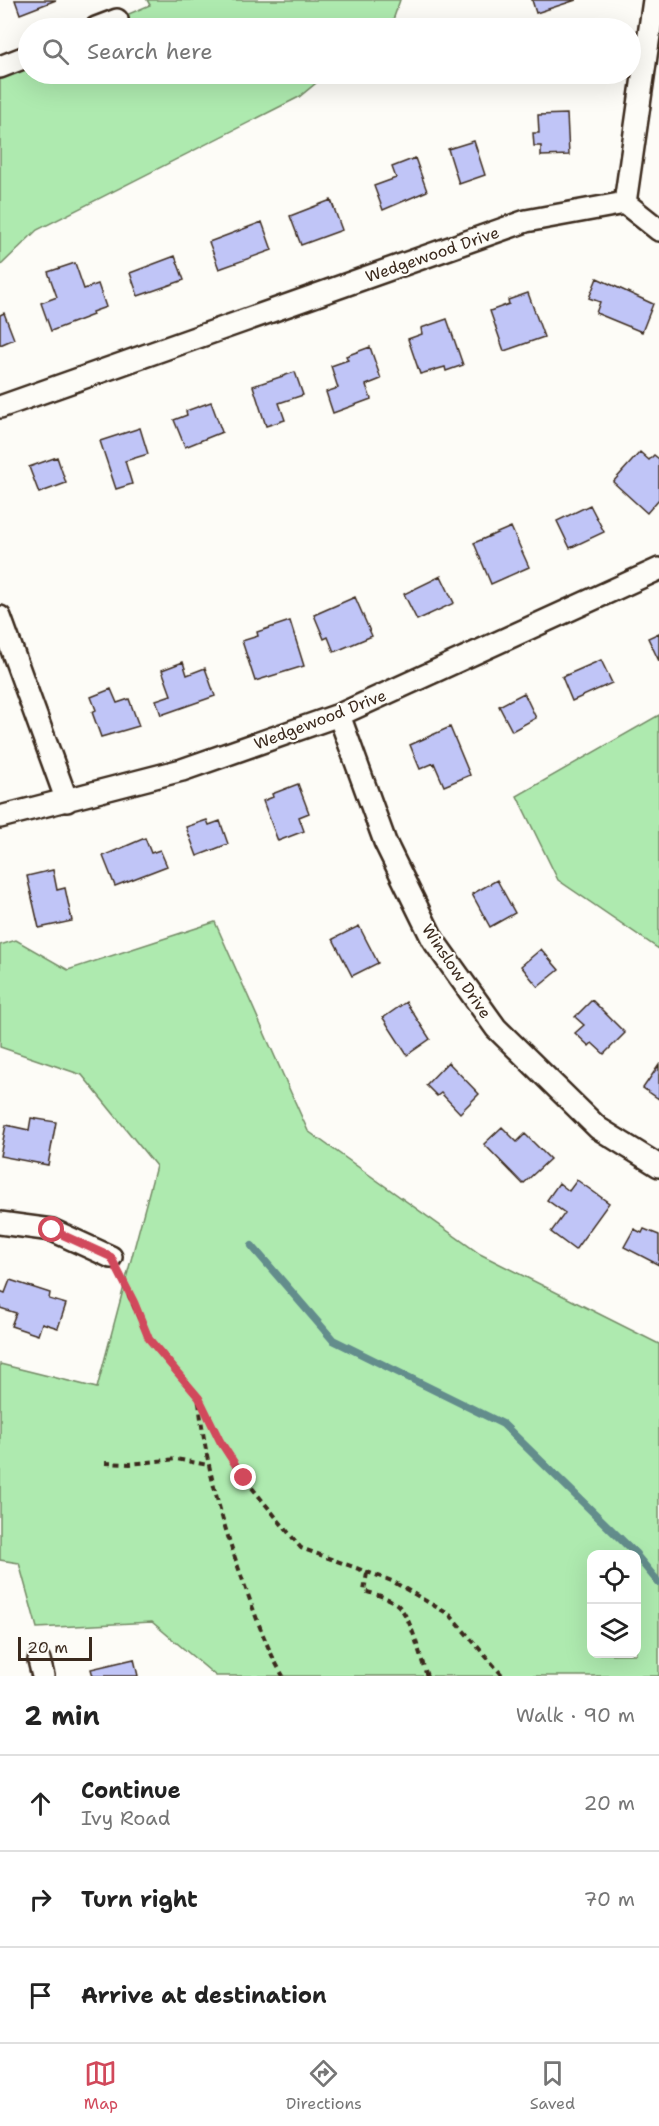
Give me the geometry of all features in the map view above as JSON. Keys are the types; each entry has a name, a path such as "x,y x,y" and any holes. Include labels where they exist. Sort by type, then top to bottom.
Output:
{"street":[{"path":"654,0 625,204 659,230"},
{"path":"0,67 18,60"},
{"name":"Wedgewood Drive","path":"0,407 526,221 625,204"},
{"name":"Wedgewood Drive","path":"0,817 182,770 339,715 659,569"},
{"path":"0,617 67,801"},
{"name":"Winslow Drive","path":"339,715 385,842 433,940 496,1028 598,1128 659,1166"},
{"path":"0,1223 52,1230 111,1257"}],"path":[{"path":"111,1257 134,1302 149,1339 199,1398 220,1441 244,1478 301,1548 392,1581 450,1615 503,1676"},
{"path":"199,1398 214,1492 236,1563 268,1652 283,1676"},
{"path":"105,1463 130,1464 176,1459 208,1465"},
{"path":"367,1572 364,1591 380,1595 398,1604 412,1628 427,1676"}],"green space":[{"path":"147,0 400,0 394,18 119,18 150,5"},
{"path":"18,60 18,84 315,84 299,97 37,230 0,266 0,67"},
{"path":"659,715 659,949 558,880 517,796"},
{"path":"215,922 308,1131 480,1254 659,1344 659,1676 216,1676 152,1622 37,1628 19,1563 0,1560 0,1364 97,1388 156,1166 82,1075 0,1047 0,945 16,940 68,970"}],"building":[{"path":"15,0 56,0 20,14"},
{"path":"532,0 576,0 536,13"},
{"path":"567,114 569,155 541,156 541,146 534,146 533,133 539,133 538,115"},
{"path":"474,141 485,175 459,184 448,149"},
{"path":"415,158 427,191 383,210 374,186 396,178 392,167"},
{"path":"331,200 342,230 301,245 290,216"},
{"path":"262,222 272,250 219,269 209,242"},
{"path":"175,256 184,280 138,296 130,273"},
{"path":"75,263 84,289 98,284 106,307 92,312 93,315 51,331 41,303 57,297 48,272"},
{"path":"597,278 653,304 642,332 596,313 600,302 589,298"},
{"path":"528,293 544,337 504,351 490,311 509,304 508,300"},
{"path":"4,313 14,339 0,345 0,315"},
{"path":"447,319 463,365 446,371 445,367 420,374 408,339 422,334 421,328"},
{"path":"370,347 381,379 366,385 371,399 333,413 326,392 338,388 331,366 348,360 346,356"},
{"path":"295,372 303,395 279,403 285,420 266,426 253,386"},
{"path":"211,402 222,432 185,447 174,420 187,415 186,411"},
{"path":"140,428 148,454 125,461 132,484 116,489 100,441"},
{"path":"640,452 649,460 654,455 659,459 659,499 647,513 613,482"},
{"path":"57,457 66,483 39,493 29,467"},
{"path":"590,505 604,532 570,548 557,521"},
{"path":"511,527 529,567 491,584 474,543"},
{"path":"441,576 454,603 417,620 404,594"},
{"path":"355,597 372,636 334,652 328,637 324,639 314,615"},
{"path":"290,621 304,666 255,681 242,641 258,636 257,632"},
{"path":"659,633 659,661 648,638"},
{"path":"601,660 612,683 572,701 562,677"},
{"path":"183,662 187,675 205,668 215,696 161,715 156,700 171,695 162,670"},
{"path":"111,689 117,703 129,699 139,726 101,737 92,712 96,710 91,697"},
{"path":"524,693 536,718 512,731 499,706"},
{"path":"450,727 470,775 444,786 434,763 420,769 410,745"},
{"path":"298,784 309,813 299,817 304,831 278,841 263,801 273,797 272,794"},
{"path":"207,820 209,825 220,821 228,844 197,856 186,827"},
{"path":"145,838 151,853 160,850 167,866 115,886 103,856"},
{"path":"53,870 57,890 65,888 72,921 39,928 27,876"},
{"path":"497,880 515,913 490,927 472,894"},
{"path":"359,926 378,963 352,976 333,939"},
{"path":"541,949 559,970 538,987 521,966"},
{"path":"592,1000 625,1033 604,1054 592,1043 589,1046 575,1033 584,1025 575,1017"},
{"path":"406,1002 430,1039 407,1055 383,1018"},
{"path":"448,1062 479,1094 460,1113 441,1093 437,1096 426,1085"},
{"path":"659,1065 659,1099 643,1088"},
{"path":"31,1118 56,1122 48,1165 0,1156 6,1125 29,1130"},
{"path":"502,1127 517,1142 525,1134 550,1159 523,1184 484,1144"},
{"path":"577,1180 609,1203 575,1250 551,1232 565,1213 547,1200 559,1183 569,1191"},
{"path":"634,1229 642,1233 644,1229 659,1235 659,1265 624,1247"},
{"path":"10,1280 50,1293 49,1299 66,1304 58,1328 42,1323 38,1335 11,1326 16,1313 0,1308 0,1291 5,1293"},
{"path":"134,1659 138,1676 93,1676 91,1669"}],"waterway":[{"path":"252,1246 333,1340 503,1424 632,1550"},
{"path":"641,1561 659,1583"}],"route":[{"path":"52,1230 111,1257 134,1302 149,1339 199,1398 220,1441 244,1478"}]}
